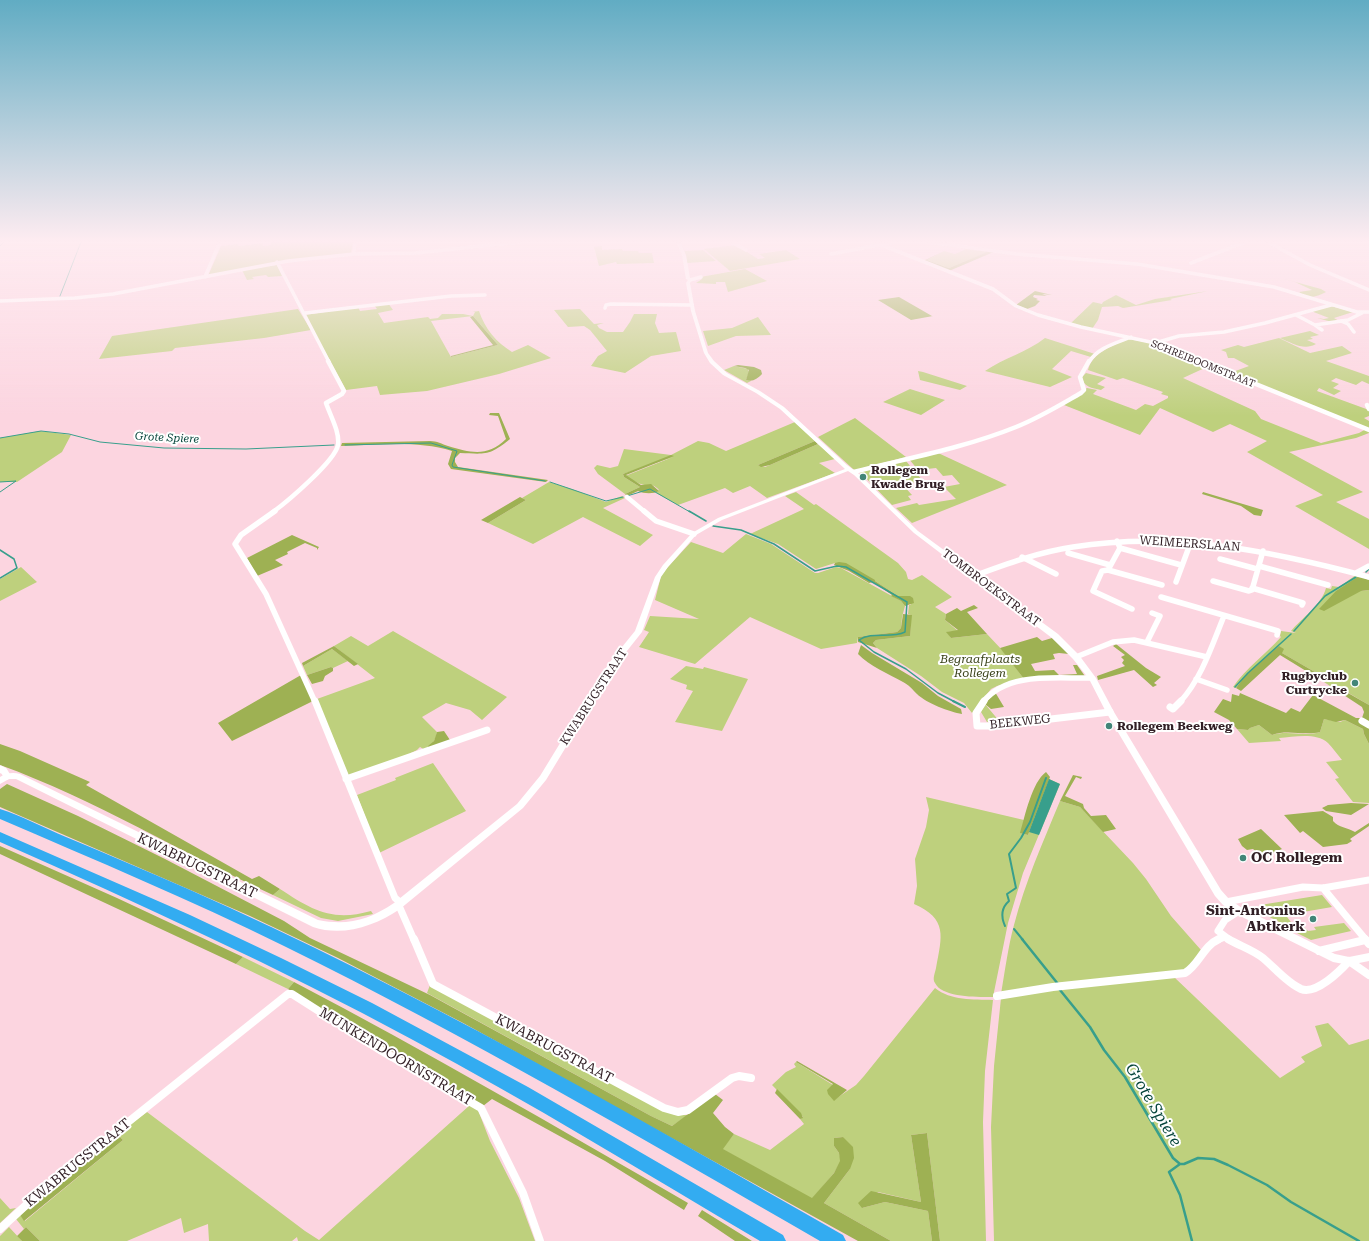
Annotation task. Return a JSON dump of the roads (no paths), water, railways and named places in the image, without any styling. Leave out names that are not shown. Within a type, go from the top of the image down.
[{"type":"highway","points":[[0,814],[219,909],[326,959],[452,1024],[550,1078],[837,1241]]},
{"type":"highway","points":[[0,837],[207,929],[370,1009],[526,1095],[777,1241]]},
{"type":"street","points":[[0,301],[19,300]]},
{"type":"street","points":[[296,300],[344,391],[342,394],[326,403],[338,436],[338,446],[308,482],[259,523],[238,538],[236,544],[266,594],[289,643],[312,694],[346,780],[395,898],[399,904]]},
{"type":"street","points":[[304,313],[418,300]]},
{"type":"street","name":"TOMBROEKSTRAAT","points":[[691,300],[706,353],[714,365],[782,408],[916,532],[1054,636],[1076,657],[1092,678],[1110,712],[1218,893],[1226,902],[1317,951],[1332,958],[1349,962]]},
{"type":"street","name":"SCHREIBOOMSTRAAT","points":[[1008,300],[1012,304],[1046,318],[1071,325],[1155,343],[1369,430]]},
{"type":"street","points":[[1316,300],[1369,316]]},
{"type":"street","points":[[605,308],[606,305],[611,304],[692,304]]},
{"type":"street","points":[[1155,343],[1184,335],[1238,329],[1333,305]]},
{"type":"street","points":[[1315,325],[1341,321],[1369,312]]},
{"type":"street","points":[[1296,315],[1322,330]]},
{"type":"street","points":[[1341,321],[1348,324],[1354,332]]},
{"type":"street","points":[[851,471],[971,442],[999,434],[1031,420],[1081,393],[1084,390],[1080,377],[1085,372],[1091,358],[1131,337]]},
{"type":"street","name":"KWABRUGSTRAAT","points":[[4,779],[17,776],[316,924],[339,927],[361,924],[381,917],[508,817],[520,806],[543,778],[612,665],[638,632],[658,577],[665,566],[694,534],[720,519],[851,471]]},
{"type":"street","points":[[627,497],[638,504],[656,521],[694,534]]},
{"type":"street","name":"WEIMEERSLAAN","points":[[974,576],[1022,557],[1075,545],[1117,541],[1163,540],[1189,541],[1263,551],[1320,563],[1369,577]]},
{"type":"street","points":[[1117,541],[1120,548]]},
{"type":"street","points":[[1176,582],[1189,547]]},
{"type":"street","points":[[1120,548],[1182,565]]},
{"type":"street","points":[[1120,548],[1109,567],[1102,571],[1093,591],[1132,609]]},
{"type":"street","points":[[1213,581],[1249,591],[1252,590],[1263,551]]},
{"type":"street","points":[[1068,553],[1162,585]]},
{"type":"street","points":[[1022,557],[1056,574]]},
{"type":"street","points":[[1220,559],[1328,585]]},
{"type":"street","points":[[1356,574],[1369,566]]},
{"type":"street","points":[[1252,588],[1303,603],[1302,605]]},
{"type":"street","points":[[1161,597],[1278,631],[1277,634]]},
{"type":"street","points":[[1147,642],[1160,616],[1152,613]]},
{"type":"street","points":[[1170,707],[1173,709],[1183,701],[1207,657],[1224,616]]},
{"type":"street","points":[[1076,657],[1120,640],[1147,642],[1207,657]]},
{"type":"street","name":"BEEKWEG","points":[[1092,678],[1026,680],[999,687],[993,691],[976,713],[977,726],[992,726],[1110,712]]},
{"type":"street","points":[[1196,679],[1227,690]]},
{"type":"street","points":[[1362,721],[1369,725]]},
{"type":"street","points":[[346,780],[487,730]]},
{"type":"street","points":[[0,769],[4,771],[4,779]]},
{"type":"street","points":[[1226,902],[1303,887],[1323,888],[1369,880]]},
{"type":"street","points":[[1317,951],[1367,942],[1323,888]]},
{"type":"street","name":"KWABRUGSTRAAT","points":[[399,904],[433,984],[650,1101],[675,1112],[680,1112],[688,1110],[732,1078],[739,1076],[751,1078]]},
{"type":"street","points":[[1239,910],[1224,920],[1218,928],[1218,931],[1225,938],[1259,954],[1298,988],[1309,990],[1329,980],[1349,962],[1369,957]]},
{"type":"street","points":[[997,996],[1053,987],[1163,976],[1185,972],[1194,966],[1204,951],[1213,942],[1225,938]]},
{"type":"street","points":[[1349,962],[1369,975]]},
{"type":"street","name":"KWABRUGSTRAAT","points":[[0,1229],[37,1195],[288,994]]},
{"type":"street","name":"MUNKENDOORNSTRAAT","points":[[288,994],[292,994],[380,1050],[481,1108],[523,1193],[540,1241]]},
{"type":"waterway","name":"Grote Spiere","points":[[0,438],[41,431],[69,434],[100,442],[164,448],[246,449],[334,445]]},
{"type":"waterway","name":"Grote Spiere","points":[[345,445],[431,443],[457,451],[452,465],[453,467],[545,481]]},
{"type":"waterway","points":[[0,482],[16,481],[0,492]]},
{"type":"waterway","name":"Grote Spiere","points":[[550,482],[606,501],[623,497]]},
{"type":"waterway","name":"Grote Spiere","points":[[627,496],[650,489],[690,512]]},
{"type":"waterway","name":"Grote Spiere","points":[[689,511],[706,521]]},
{"type":"waterway","name":"Grote Spiere","points":[[713,526],[741,530],[774,544],[815,571],[837,566],[846,567],[907,602],[905,632],[894,635],[864,637],[859,640],[874,652],[906,669],[938,693],[955,702]]},
{"type":"waterway","points":[[0,550],[14,559],[17,568],[0,578]]},
{"type":"waterway","points":[[1366,572],[1369,569]]},
{"type":"waterway","points":[[1294,631],[1325,596],[1356,577]]},
{"type":"waterway","points":[[1235,687],[1248,673],[1291,634]]},
{"type":"waterway","name":"Grote Spiere","points":[[955,702],[965,707]]},
{"type":"waterway","name":"Grote Spiere","points":[[1005,926],[1002,913],[1004,907],[1009,901],[1007,894],[1016,888],[1009,854],[1021,838],[1030,822],[1046,778]]},
{"type":"waterway","name":"Grote Spiere","points":[[1014,929],[1023,940]]},
{"type":"waterway","name":"Grote Spiere","points":[[1022,939],[1058,984]]},
{"type":"waterway","name":"Grote Spiere","points":[[1060,990],[1090,1027],[1104,1050],[1125,1077],[1173,1158],[1180,1164]]},
{"type":"waterway","name":"Grote Spiere","points":[[1180,1164],[1184,1164],[1198,1158],[1214,1159],[1228,1165],[1267,1185],[1291,1202],[1359,1241]]},
{"type":"waterway","points":[[1180,1164],[1169,1172],[1180,1195],[1192,1241]]},
{"type":"place","name":"Rollegem Kwade Brug","points":[[863,477]]},
{"type":"place","name":"Rugbyclub Curtrycke","points":[[1355,683]]},
{"type":"place","name":"Rollegem Beekweg","points":[[1109,726]]},
{"type":"place","name":"OC Rollegem","points":[[1243,858]]},
{"type":"place","name":"Sint-Antonius Abtkerk","points":[[1313,919]]},
{"type":"park label","name":"Begraafplaats Rollegem","points":[[980,666]]}]
